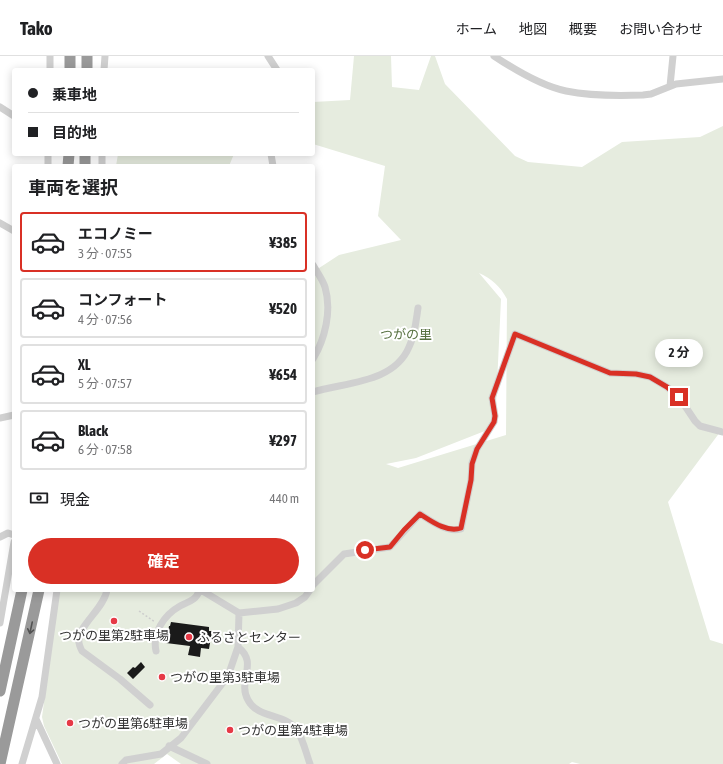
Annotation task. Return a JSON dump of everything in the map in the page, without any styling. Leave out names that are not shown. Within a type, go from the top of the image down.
[{"type":"highway","points":[[70,56],[70,68]]},
{"type":"highway","points":[[87,56],[87,68]]},
{"type":"highway","points":[[0,691],[22,592]]},
{"type":"highway","points":[[0,764],[39,592]]},
{"type":"street","points":[[50,56],[50,68]]},
{"type":"street","points":[[104,68],[105,56]]},
{"type":"street","points":[[268,56],[276,68]]},
{"type":"street","points":[[494,56],[536,80],[565,91],[610,95],[643,95],[651,94],[676,84],[723,79]]},
{"type":"street","points":[[670,86],[673,56]]},
{"type":"street","points":[[0,107],[12,115]]},
{"type":"street","points":[[0,223],[12,230]]},
{"type":"street","points":[[315,269],[325,287],[328,313],[321,344],[315,355]]},
{"type":"street","points":[[315,392],[366,380],[393,368],[402,359],[409,347],[414,333],[418,308]]},
{"type":"street","points":[[315,584],[344,554],[390,547],[420,514],[449,529],[456,530],[461,528],[471,480],[472,464],[477,449],[494,422],[495,416],[492,398],[515,334],[610,373],[636,374],[650,377],[667,387],[679,397],[700,426],[723,432]]},
{"type":"street","points":[[0,418],[12,415]]},
{"type":"street","points":[[0,537],[8,533],[12,534]]},
{"type":"street","points":[[0,623],[12,554]]},
{"type":"street","points":[[22,764],[36,720],[43,689],[57,592]]},
{"type":"street","points":[[106,592],[104,600],[81,632],[78,638],[79,645],[82,651],[120,679],[150,705]]},
{"type":"street","points":[[156,651],[155,644],[163,620],[177,607],[196,597],[198,592]]},
{"type":"street","points":[[202,592],[213,596],[240,613],[271,610],[296,604],[309,592]]},
{"type":"street","points":[[122,764],[126,760],[161,754],[169,746],[181,738],[228,676],[238,647],[240,613]]},
{"type":"street","points":[[238,647],[247,656],[248,665],[245,693],[248,701],[253,708],[287,721],[296,730],[310,764]]},
{"type":"street","points":[[36,720],[57,764]]},
{"type":"street","points":[[169,746],[208,764]]},
{"type":"path","points":[[139,611],[160,626]]},
{"type":"green space","name":"つがの里","points":[[354,56],[391,56],[392,87],[419,90],[431,56],[435,56],[445,84],[515,156],[528,162],[582,167],[622,142],[700,137],[723,126],[723,428],[668,502],[710,640],[723,644],[723,764],[580,764],[572,762],[569,764],[181,764],[167,754],[154,764],[62,764],[44,726],[42,717],[59,592],[315,592],[315,271],[339,255],[401,240],[378,216],[385,166],[315,145],[315,102],[350,100]],"holes":[[[479,273],[492,280],[502,290],[507,299],[506,435],[398,468],[386,464],[416,458],[495,427],[501,299]]]},
{"type":"green space","points":[[118,156],[233,156],[230,164],[116,164]]},
{"type":"building","name":"ふるさとセンター","points":[[171,622],[209,627],[209,631],[212,631],[209,649],[201,648],[200,657],[188,655],[190,646],[166,643]]},
{"type":"building","points":[[141,662],[145,667],[133,679],[127,673]]},
{"type":"place","name":"つがの里第2駐車場","points":[[114,621]]},
{"type":"place","name":"ふるさとセンター","points":[[189,637]]},
{"type":"place","name":"つがの里第3駐車場","points":[[162,677]]},
{"type":"place","name":"つがの里第6駐車場","points":[[70,723]]},
{"type":"place","name":"つがの里第4駐車場","points":[[230,730]]},
{"type":"route","points":[[365,550],[390,547],[420,514],[449,529],[456,530],[463,526],[471,480],[472,464],[477,449],[494,422],[495,416],[492,398],[515,334],[610,373],[636,374],[650,377],[667,387],[679,397]]}]
